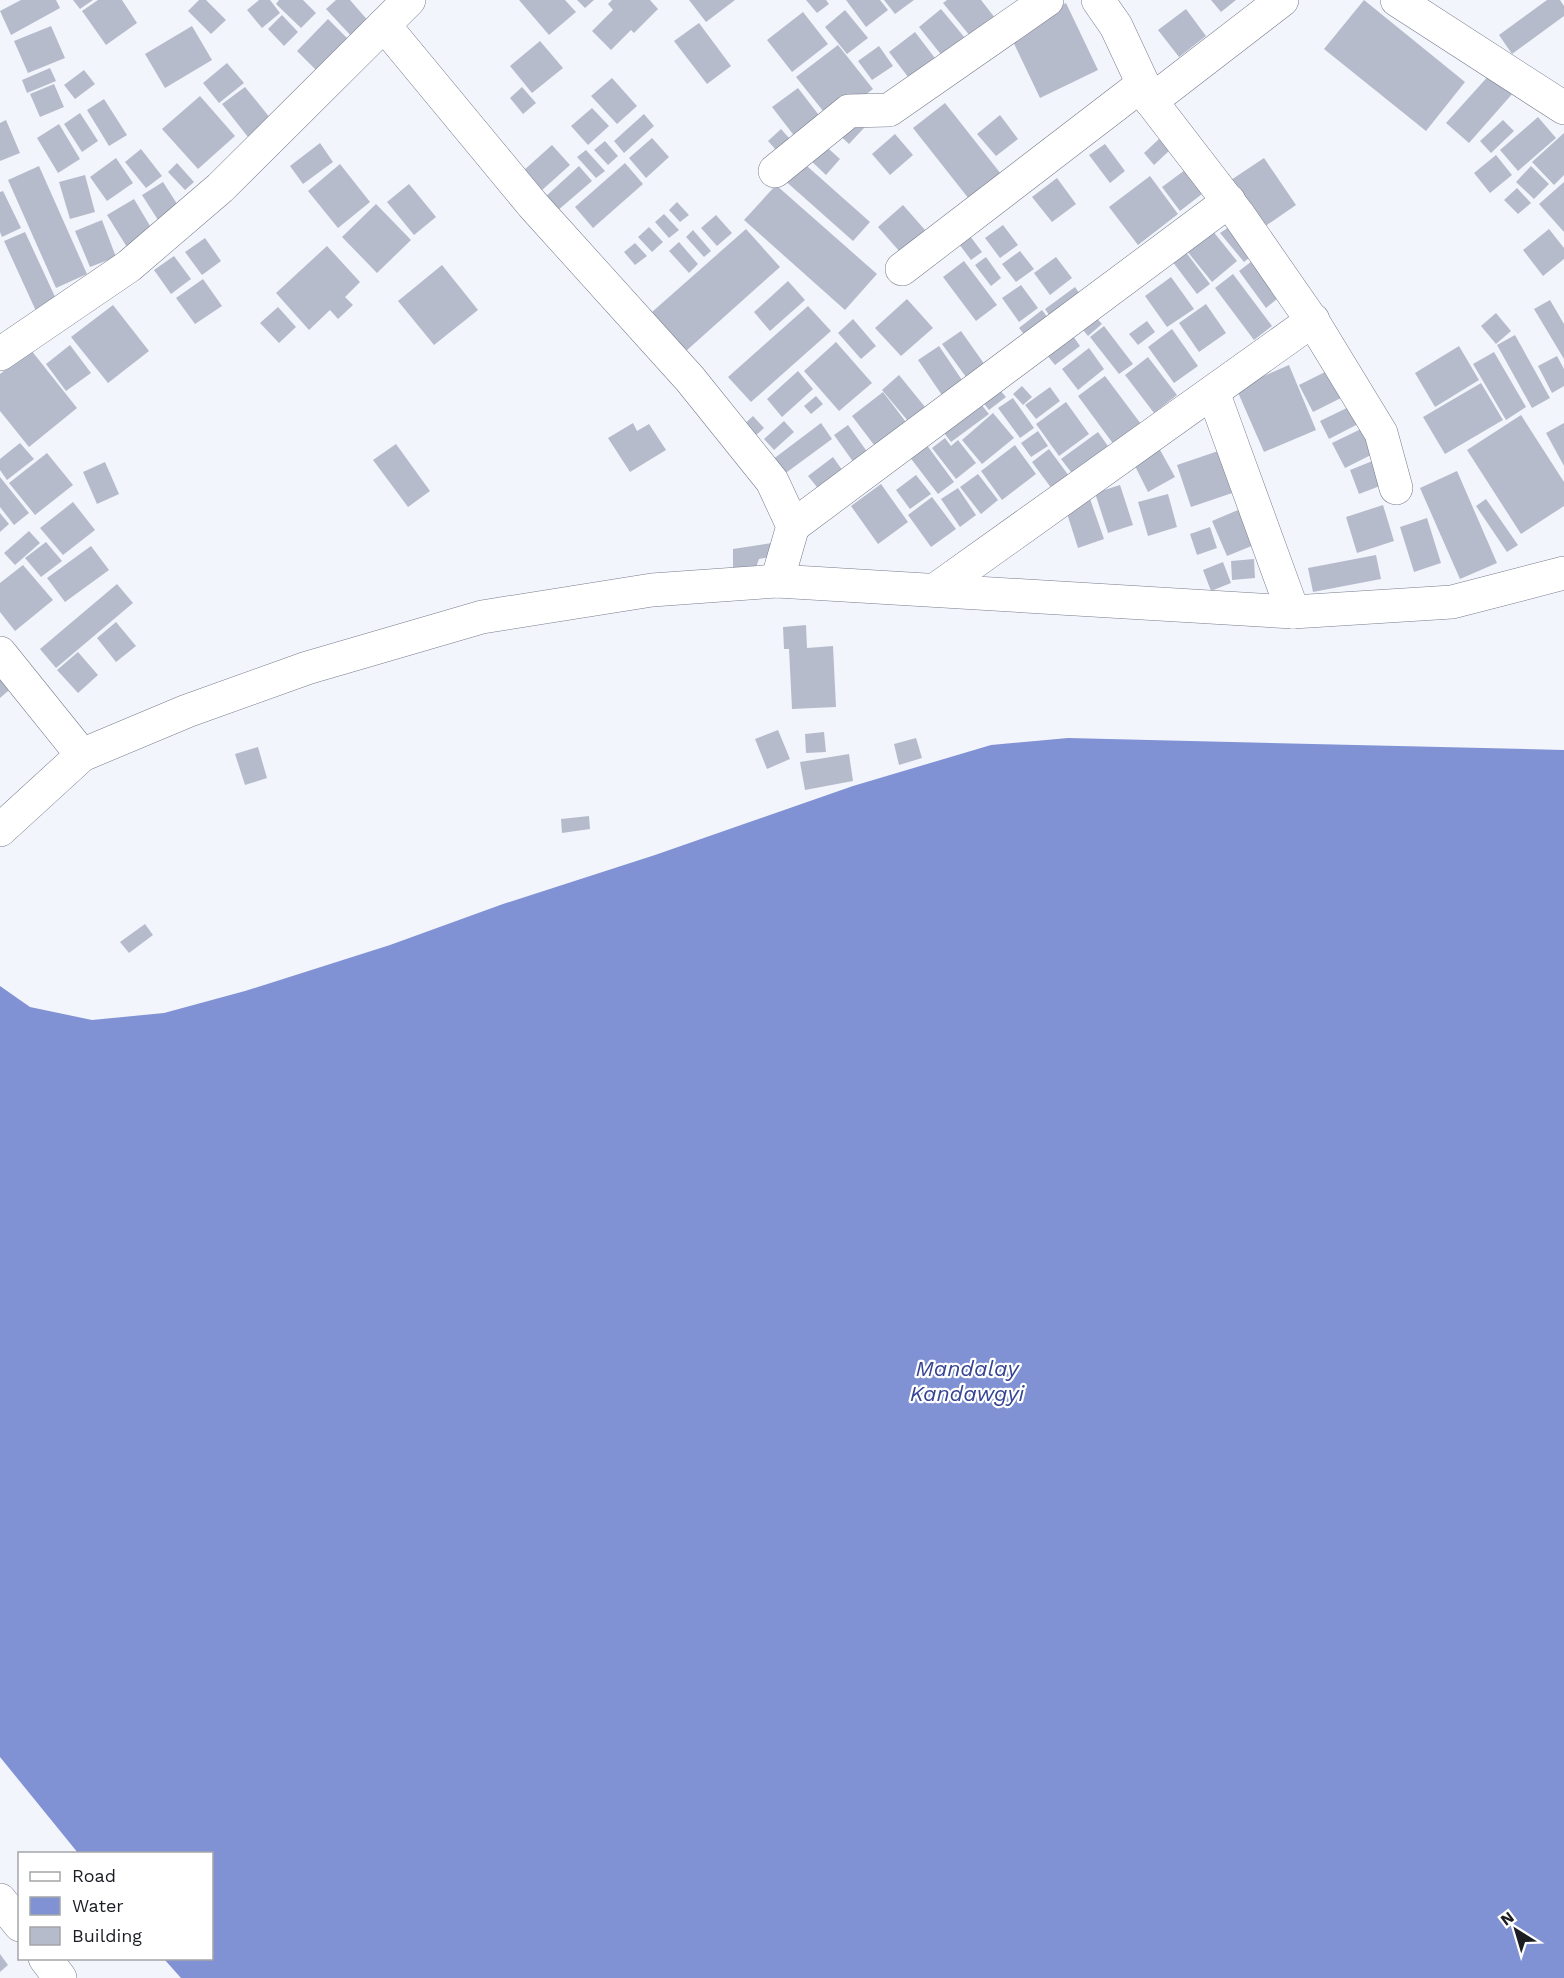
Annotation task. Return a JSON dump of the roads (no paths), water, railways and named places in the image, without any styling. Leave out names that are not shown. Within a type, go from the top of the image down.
[{"type":"street","points":[[0,354],[129,266],[220,188],[409,0]]},
{"type":"street","points":[[775,171],[849,111],[889,110],[1047,0]]},
{"type":"street","points":[[1098,0],[1116,26],[1147,92],[1229,201],[1313,320],[1381,433],[1396,488]]},
{"type":"street","points":[[902,269],[1147,92],[1282,0]]},
{"type":"street","points":[[1397,0],[1564,108]]},
{"type":"street","points":[[384,25],[532,204],[690,379],[772,481],[793,526]]},
{"type":"street","points":[[777,581],[793,526],[1229,201]]},
{"type":"street","points":[[935,590],[1313,320]]},
{"type":"street","points":[[1213,392],[1293,612]]},
{"type":"street","points":[[0,830],[82,755],[187,711],[307,668],[482,617],[652,590],[777,581],[1293,612],[1452,602],[1564,573]]},
{"type":"street","points":[[0,653],[82,755]]},
{"type":"street","points":[[0,1900],[18,1922]]},
{"type":"street","points":[[46,1960],[60,1978]]},
{"type":"water","name":"Mandalay Kandawgyi","points":[[1068,738],[1564,750],[1564,1978],[181,1978],[165,1960],[213,1960],[213,1852],[77,1852],[0,1757],[0,986],[30,1007],[92,1020],[164,1013],[245,991],[390,945],[503,904],[655,855],[853,786],[991,745]]}]
